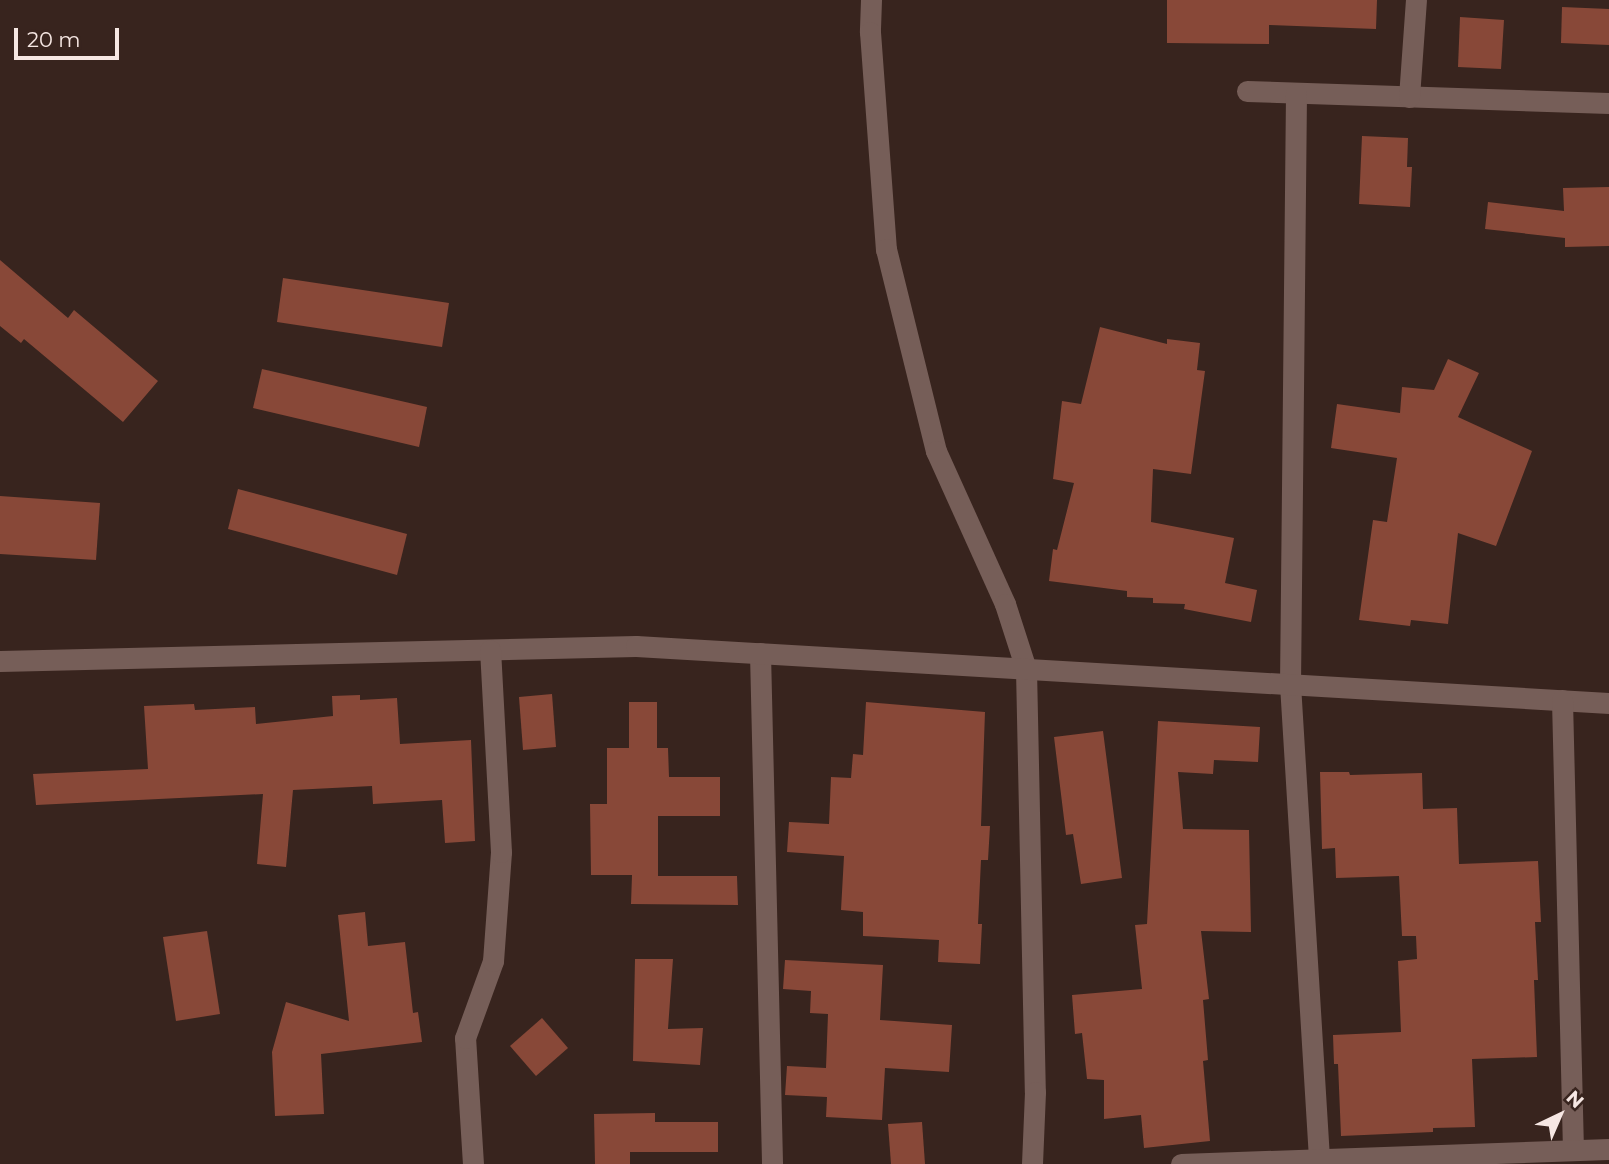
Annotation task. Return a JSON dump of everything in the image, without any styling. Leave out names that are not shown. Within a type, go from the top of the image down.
[{"type":"street","points":[[871,0],[870,32],[886,249],[936,452],[1005,604],[1026,669],[1034,1092],[1032,1164]]},
{"type":"street","points":[[1409,96],[1416,0]]},
{"type":"street","points":[[1247,91],[1609,103]]},
{"type":"street","points":[[1296,93],[1290,684],[1319,1162]]},
{"type":"street","points":[[0,661],[636,646],[1609,703]]},
{"type":"street","points":[[473,1164],[465,1038],[493,961],[501,852],[490,650]]},
{"type":"street","points":[[760,653],[772,1164]]},
{"type":"street","points":[[1562,700],[1573,1150]]},
{"type":"street","points":[[1181,1164],[1319,1162],[1609,1149]]},
{"type":"building","points":[[1167,0],[1377,0],[1376,29],[1269,25],[1269,44],[1167,43]]},
{"type":"building","points":[[1562,7],[1609,9],[1609,45],[1561,43]]},
{"type":"building","points":[[1460,17],[1504,20],[1501,69],[1458,67]]},
{"type":"building","points":[[1362,136],[1408,138],[1407,167],[1412,167],[1410,207],[1359,204]]},
{"type":"building","points":[[1609,187],[1609,246],[1565,247],[1565,238],[1485,229],[1488,202],[1564,211],[1563,188]]},
{"type":"building","points":[[0,260],[68,318],[74,310],[158,381],[123,422],[24,339],[21,343],[0,326]]},
{"type":"building","points":[[283,278],[449,303],[442,347],[277,322]]},
{"type":"building","points":[[1100,327],[1167,344],[1167,339],[1200,343],[1197,370],[1205,371],[1191,474],[1153,469],[1151,522],[1234,538],[1225,583],[1257,590],[1251,622],[1184,609],[1185,604],[1153,603],[1153,598],[1127,597],[1127,591],[1049,581],[1053,549],[1057,550],[1074,483],[1053,479],[1062,401],[1081,404]]},
{"type":"building","points":[[1448,359],[1479,373],[1458,417],[1532,451],[1496,546],[1458,533],[1448,624],[1411,620],[1410,626],[1359,620],[1373,520],[1387,522],[1397,458],[1331,448],[1337,404],[1400,413],[1402,387],[1434,390]]},
{"type":"building","points":[[262,369],[427,407],[419,447],[253,408]]},
{"type":"building","points":[[238,489],[407,534],[397,575],[228,529]]},
{"type":"building","points":[[0,496],[100,503],[96,560],[0,554]]},
{"type":"building","points":[[552,694],[556,747],[523,750],[519,697]]},
{"type":"building","points":[[360,695],[360,700],[397,698],[400,744],[471,740],[475,841],[445,843],[442,800],[373,804],[372,786],[293,790],[286,867],[257,864],[263,794],[36,805],[33,774],[148,769],[144,706],[194,704],[195,710],[255,707],[256,724],[333,716],[332,696]]},
{"type":"building","points":[[629,702],[657,702],[657,748],[668,748],[669,777],[720,777],[720,816],[658,816],[658,876],[737,876],[738,905],[631,904],[632,875],[591,875],[590,804],[607,804],[607,748],[629,748]]},
{"type":"building","points":[[866,702],[985,712],[981,826],[990,826],[988,860],[981,860],[978,924],[982,924],[980,964],[938,962],[939,940],[863,936],[863,912],[841,910],[844,856],[787,852],[789,822],[829,824],[831,777],[851,778],[853,754],[863,755]]},
{"type":"building","points":[[1158,721],[1260,727],[1258,762],[1214,760],[1213,774],[1178,772],[1183,829],[1249,830],[1251,932],[1201,931],[1209,999],[1203,1000],[1208,1060],[1203,1061],[1210,1141],[1144,1148],[1141,1115],[1104,1119],[1104,1080],[1087,1079],[1082,1033],[1075,1034],[1072,995],[1142,989],[1135,925],[1147,924]]},
{"type":"building","points":[[1103,731],[1122,878],[1081,884],[1073,834],[1066,835],[1054,737]]},
{"type":"building","points":[[1320,772],[1349,772],[1350,775],[1422,773],[1423,809],[1457,808],[1459,864],[1538,861],[1541,922],[1535,922],[1538,980],[1534,980],[1537,1057],[1472,1059],[1475,1127],[1433,1128],[1433,1132],[1341,1136],[1338,1064],[1334,1064],[1333,1035],[1401,1032],[1398,961],[1417,959],[1416,936],[1402,936],[1399,876],[1336,878],[1335,848],[1322,849]]},
{"type":"building","points":[[365,912],[368,946],[405,942],[413,1013],[418,1012],[422,1042],[321,1054],[324,1114],[275,1116],[272,1052],[286,1002],[349,1021],[338,915]]},
{"type":"building","points":[[207,931],[220,1014],[176,1021],[163,937]]},
{"type":"building","points":[[635,959],[673,959],[668,1029],[703,1028],[700,1065],[633,1061]]},
{"type":"building","points":[[785,960],[883,965],[880,1020],[952,1025],[949,1072],[885,1068],[882,1120],[826,1117],[827,1097],[785,1095],[787,1066],[826,1068],[828,1014],[810,1013],[811,991],[783,989]]},
{"type":"building","points":[[542,1018],[568,1048],[536,1076],[510,1046]]},
{"type":"building","points":[[655,1113],[655,1122],[718,1122],[718,1152],[630,1152],[630,1164],[595,1164],[594,1114]]},
{"type":"building","points":[[922,1122],[925,1164],[891,1164],[888,1124]]}]
